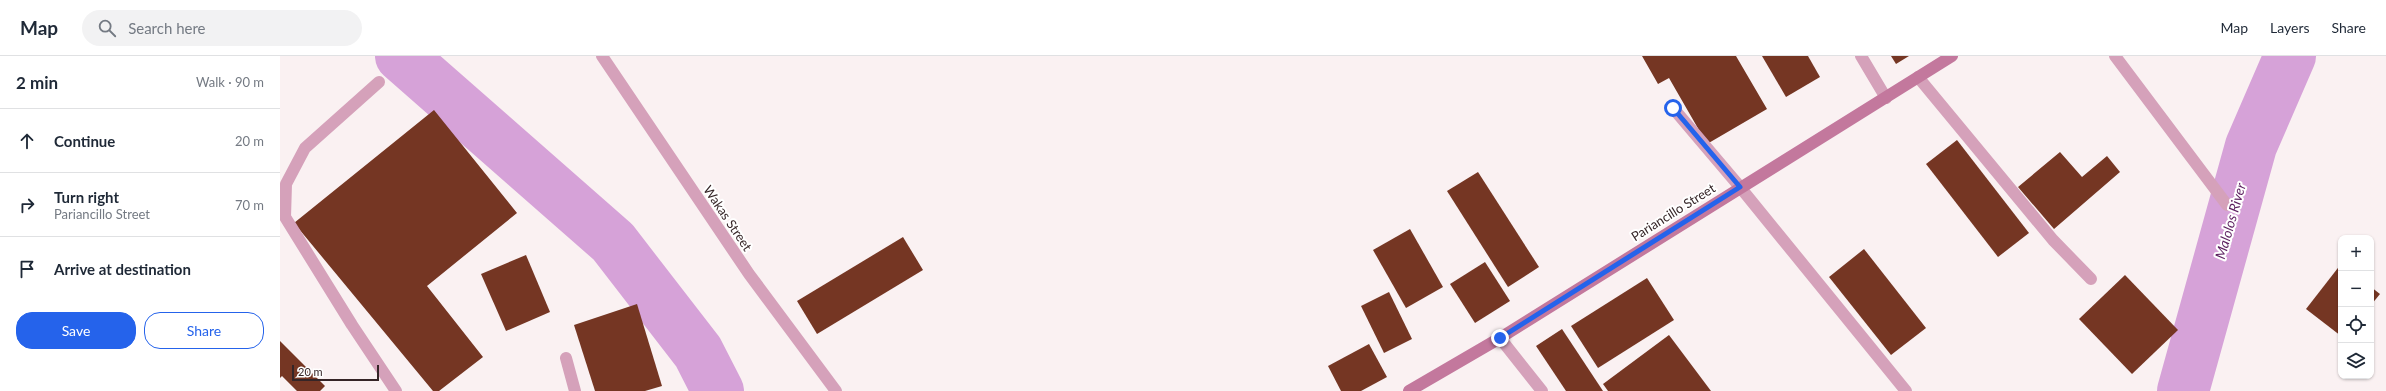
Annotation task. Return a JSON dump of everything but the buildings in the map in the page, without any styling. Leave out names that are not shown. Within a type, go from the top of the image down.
[{"type":"main road","name":"Pariancillo Street","points":[[1409,391],[1500,338],[1952,56]]},
{"type":"street","name":"Wakas Street","points":[[602,56],[749,274],[836,391]]},
{"type":"street","points":[[1861,56],[1886,98]]},
{"type":"street","points":[[2115,56],[2227,205]]},
{"type":"street","points":[[1918,77],[2052,240],[2092,279]]},
{"type":"street","points":[[379,82],[305,148],[286,184],[286,217],[352,325],[396,391]]},
{"type":"street","points":[[1673,108],[1740,187],[1906,391]]},
{"type":"street","points":[[1500,338],[1542,391]]},
{"type":"street","points":[[566,358],[576,391]]},
{"type":"waterway","points":[[401,56],[613,242],[698,352],[718,391]]},
{"type":"waterway","name":"Malolos River","points":[[2183,391],[2251,146],[2290,56]]},
{"type":"route","points":[[1500,338],[1740,187],[1673,108]]}]
